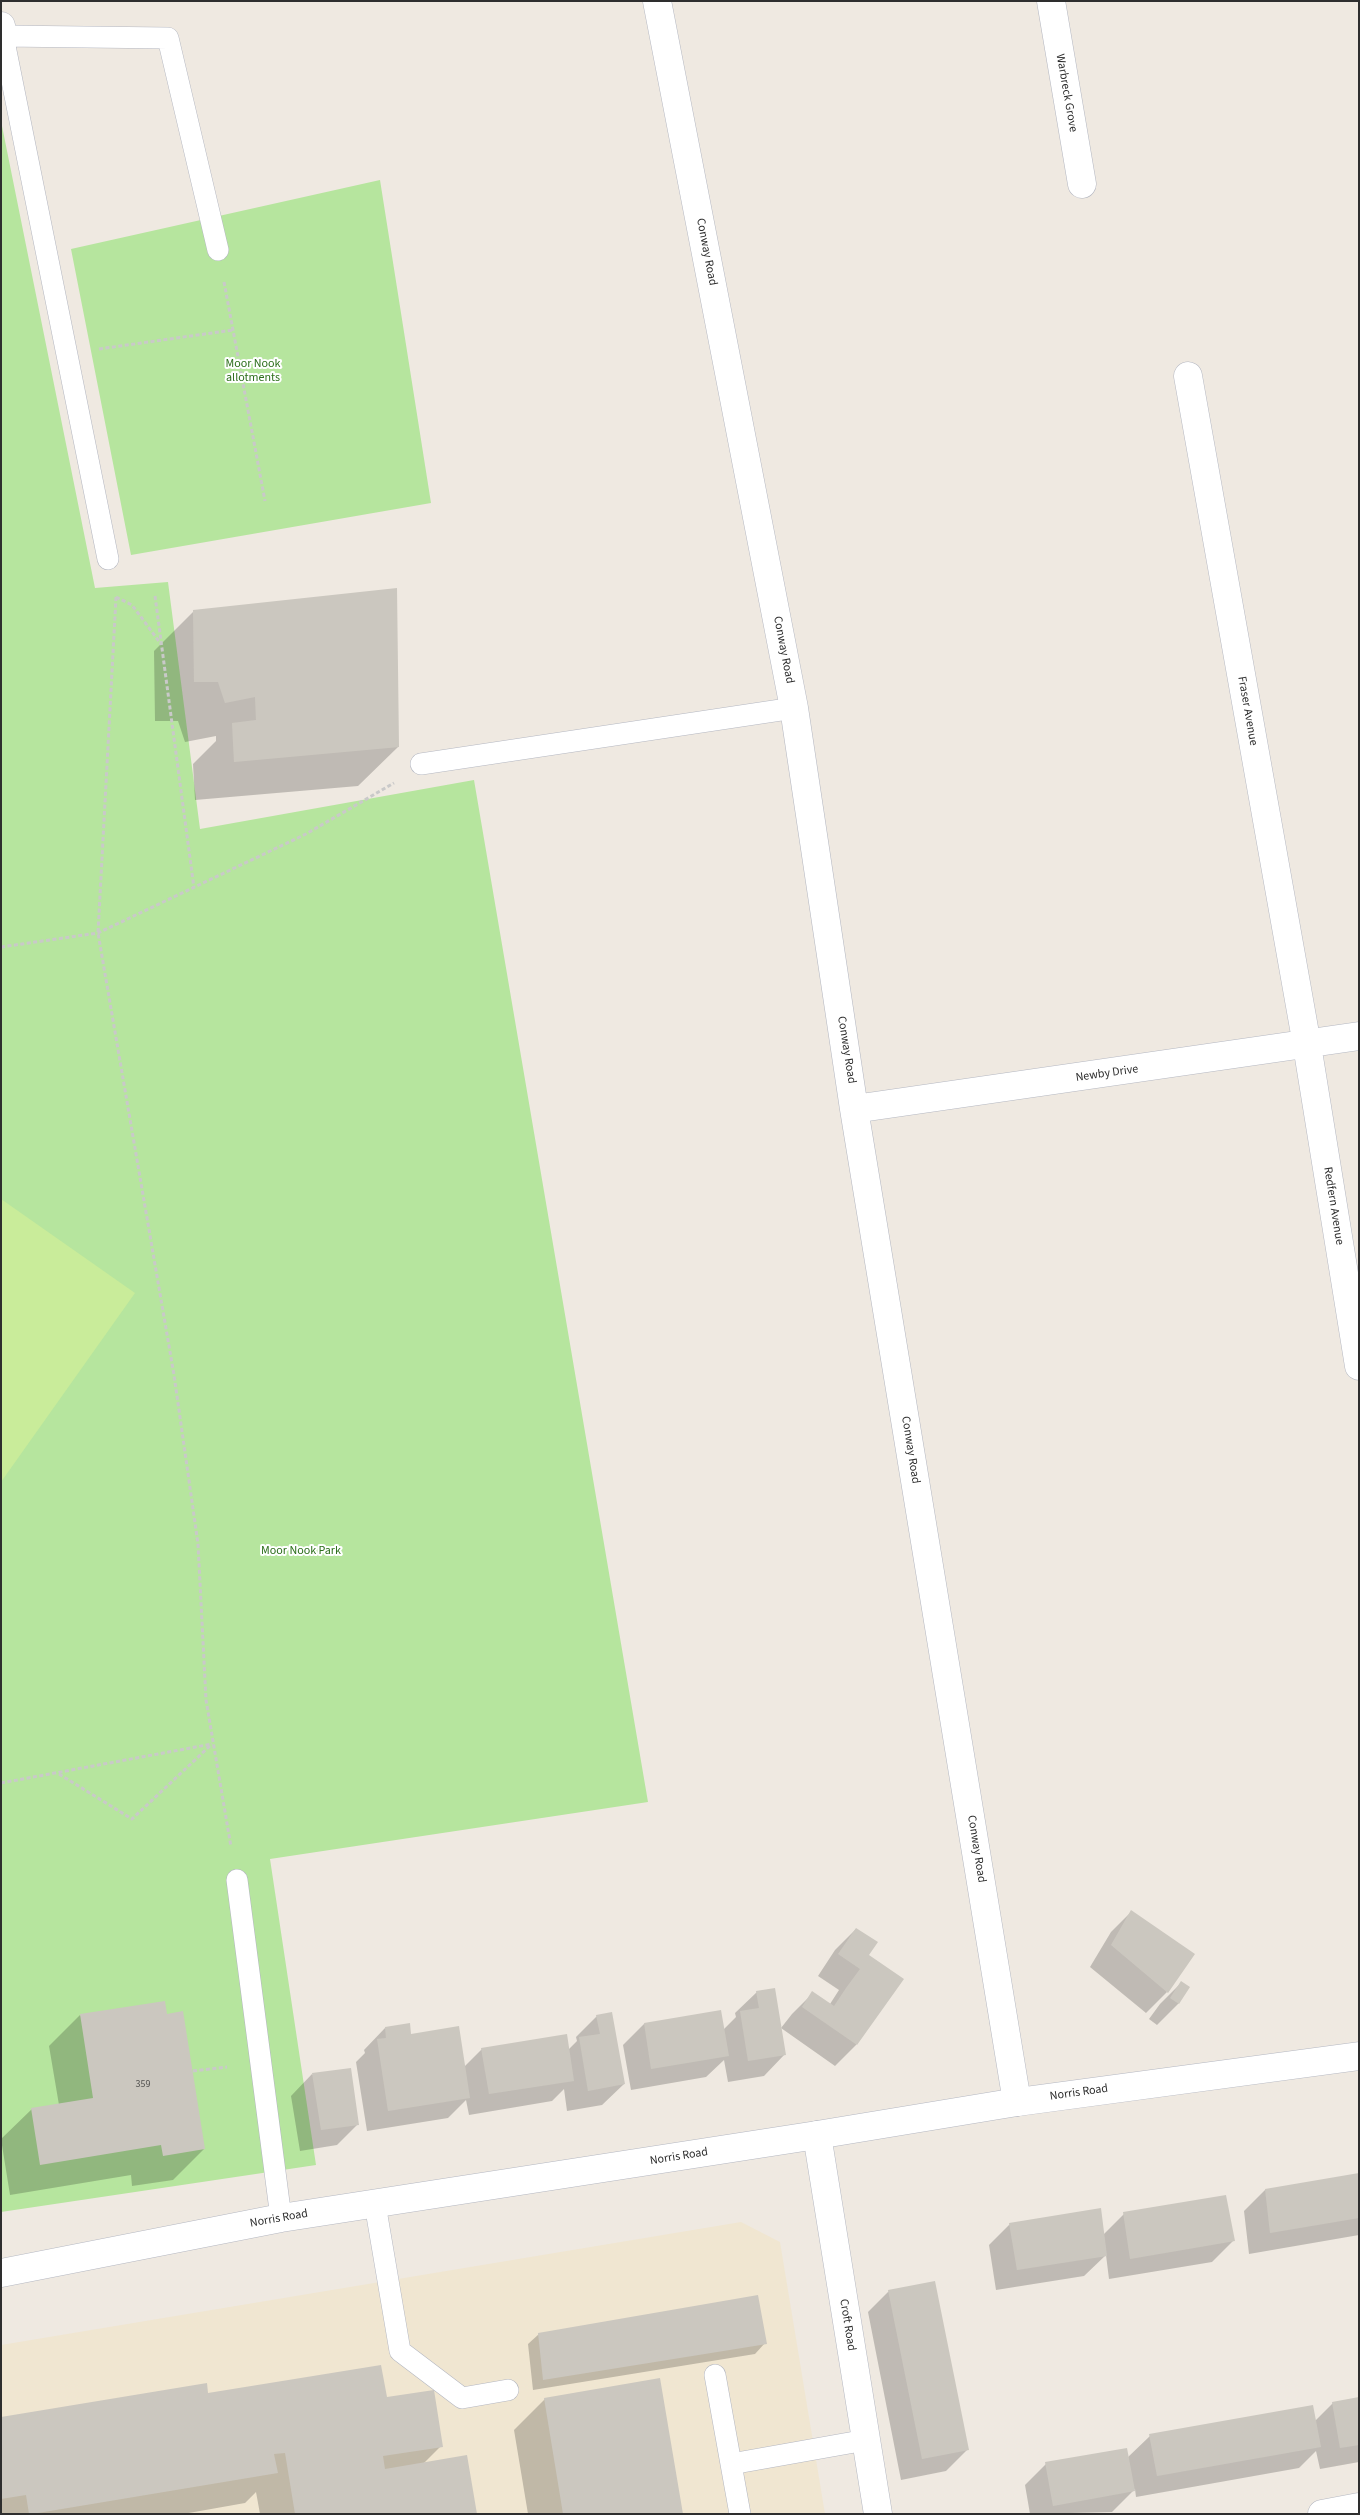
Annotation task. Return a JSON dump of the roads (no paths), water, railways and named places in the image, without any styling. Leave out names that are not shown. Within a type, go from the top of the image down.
[{"type":"street","name":"Conway Road","points":[[657,1],[794,708],[854,1110],[1017,2102]]},
{"type":"street","name":"Warbreck Grove","points":[[1051,1],[1082,184]]},
{"type":"street","name":"Fraser Avenue","points":[[1188,376],[1307,1045]]},
{"type":"street","name":"Newby Drive","points":[[854,1110],[1359,1036]]},
{"type":"street","name":"Redfern Avenue","points":[[1307,1045],[1359,1366]]},
{"type":"street","name":"Norris Road","points":[[1,2272],[281,2218],[816,2136],[1017,2102],[1359,2056]]},
{"type":"street","name":"Croft Road","points":[[816,2136],[878,2514]]},
{"type":"street","points":[[1322,2514],[1359,2508]]},
{"type":"lane","points":[[108,559],[2,31],[168,38],[218,250]]},
{"type":"lane","points":[[421,764],[794,708]]},
{"type":"lane","points":[[237,1880],[281,2218]]},
{"type":"lane","points":[[375,2204],[400,2351],[462,2398],[508,2390]]},
{"type":"lane","points":[[715,2375],[740,2514]]},
{"type":"lane","points":[[731,2464],[866,2440]]},
{"type":"park label","name":"Moor Nook allotments","points":[[253,371]]},
{"type":"park label","name":"Moor Nook Park","points":[[301,1551]]}]
